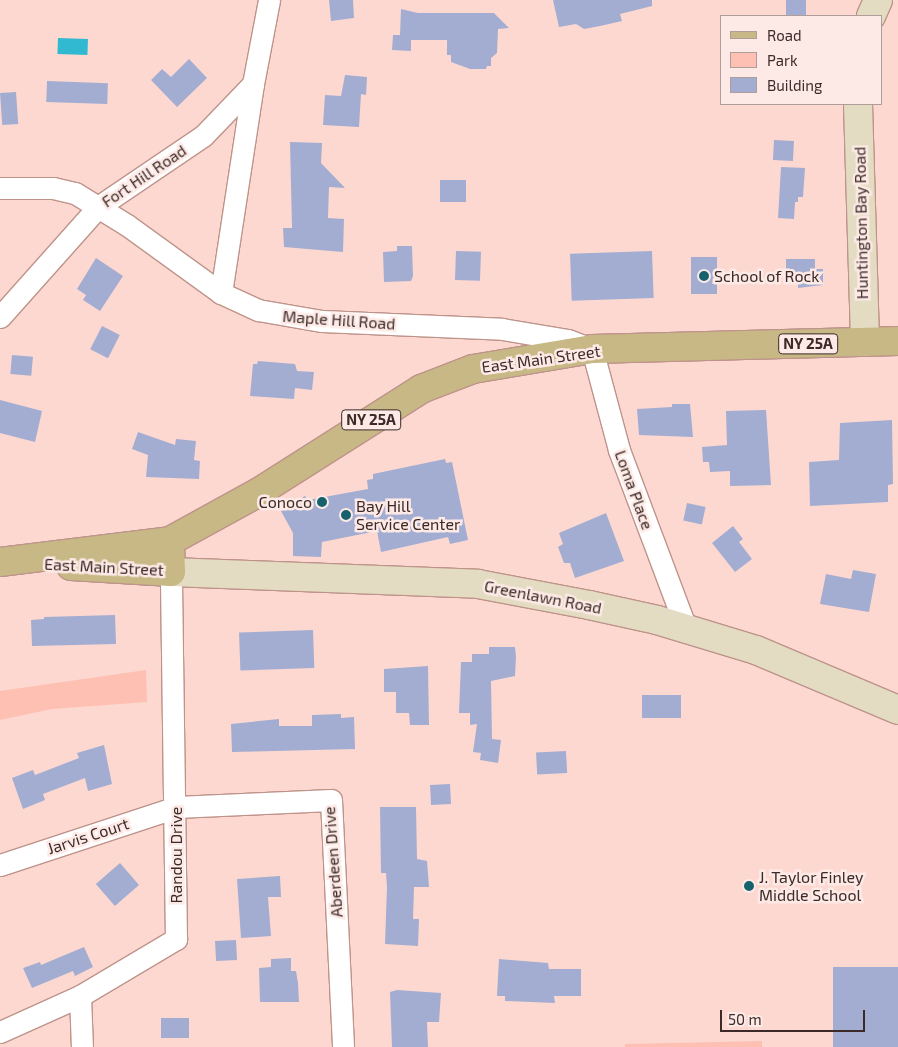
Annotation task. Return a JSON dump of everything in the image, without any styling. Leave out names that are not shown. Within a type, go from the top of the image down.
[{"type":"main road","points":[[871,15],[878,0]]},
{"type":"main road","name":"Huntington Bay Road","points":[[858,105],[864,342]]},
{"type":"main road","name":"East Main Street","points":[[4,562],[170,541],[259,492],[421,389],[474,369],[592,349],[898,342]]},
{"type":"main road","name":"East Main Street","points":[[4,562],[170,572],[170,541]]},
{"type":"main road","name":"Greenlawn Road","points":[[170,572],[478,584],[686,628],[756,650],[898,710]]},
{"type":"street","points":[[221,293],[253,84],[269,0]]},
{"type":"street","name":"Fort Hill Road","points":[[0,317],[98,207],[203,136],[253,84]]},
{"type":"street","name":"Maple Hill Road","points":[[0,188],[53,188],[75,194],[98,207],[221,293],[258,310],[291,318],[502,329],[568,340],[592,349]]},
{"type":"street","name":"Loma Place","points":[[592,349],[619,450],[686,628]]},
{"type":"street","name":"Randou Drive","points":[[0,1032],[80,996],[176,939],[176,806],[170,572]]},
{"type":"street","name":"Aberdeen Drive","points":[[176,806],[331,800],[343,1047]]},
{"type":"street","name":"Jarvis Court","points":[[0,865],[176,806]]},
{"type":"street","points":[[80,996],[82,1047]]},
{"type":"green space","points":[[146,670],[147,702],[52,709],[0,720],[0,691]]},
{"type":"green space","points":[[762,1041],[762,1047],[625,1047],[625,1044]]},
{"type":"water","points":[[58,38],[88,39],[87,55],[57,54]]},
{"type":"building","points":[[329,0],[353,0],[354,18],[331,21]]},
{"type":"building","points":[[553,0],[652,0],[652,6],[620,14],[622,21],[584,29],[576,24],[559,27]]},
{"type":"building","points":[[786,0],[806,0],[806,15],[786,15]]},
{"type":"building","points":[[401,9],[418,13],[494,13],[509,28],[498,29],[497,53],[491,58],[491,66],[487,66],[486,69],[470,69],[451,62],[451,55],[447,55],[447,40],[411,40],[411,51],[392,50],[393,35],[400,35]]},
{"type":"building","points":[[189,59],[207,78],[177,107],[151,80],[162,69],[171,77]]},
{"type":"building","points":[[345,75],[367,77],[366,95],[361,94],[359,127],[323,125],[325,95],[341,96]]},
{"type":"building","points":[[47,81],[108,83],[107,104],[46,102]]},
{"type":"building","points":[[16,92],[18,124],[2,125],[0,93]]},
{"type":"building","points":[[774,140],[794,141],[793,161],[773,160]]},
{"type":"building","points":[[290,142],[322,143],[321,163],[345,188],[329,187],[328,218],[344,219],[343,252],[284,247],[283,228],[292,228]]},
{"type":"building","points":[[781,167],[805,168],[803,197],[798,197],[798,202],[795,202],[794,219],[778,218]]},
{"type":"building","points":[[440,180],[466,180],[466,202],[440,202]]},
{"type":"building","points":[[397,246],[412,246],[413,276],[411,281],[384,282],[383,252],[397,251]]},
{"type":"building","points":[[456,251],[481,252],[480,281],[455,280]]},
{"type":"building","points":[[652,251],[654,298],[572,301],[570,254]]},
{"type":"building","name":"School of Rock","points":[[691,257],[717,257],[717,294],[691,294]]},
{"type":"building","points":[[96,258],[123,276],[100,311],[83,300],[86,295],[77,289]]},
{"type":"building","points":[[786,259],[815,259],[815,269],[823,269],[823,285],[798,288],[798,284],[786,284]]},
{"type":"building","points":[[102,326],[120,335],[108,358],[90,349]]},
{"type":"building","points":[[12,355],[33,357],[31,376],[10,374]]},
{"type":"building","points":[[258,361],[295,364],[297,371],[314,372],[312,390],[295,388],[294,399],[250,396],[253,364],[257,364]]},
{"type":"building","points":[[0,400],[42,411],[35,442],[0,433]]},
{"type":"building","points":[[672,404],[690,404],[693,437],[639,435],[637,409],[672,407]]},
{"type":"building","points":[[766,410],[771,485],[730,486],[730,471],[710,472],[709,462],[703,462],[702,447],[727,445],[726,411]]},
{"type":"building","points":[[892,420],[893,484],[888,485],[888,502],[810,506],[809,462],[839,460],[840,423]]},
{"type":"building","points":[[138,432],[175,445],[176,439],[196,441],[194,460],[200,461],[199,479],[146,477],[148,455],[132,449]]},
{"type":"building","points":[[445,459],[446,463],[452,462],[468,540],[450,544],[448,537],[381,552],[377,531],[322,542],[321,557],[293,556],[293,533],[281,511],[305,496],[308,500],[368,489],[367,480],[373,479],[373,474]]},
{"type":"building","points":[[687,503],[706,507],[702,525],[683,521]]},
{"type":"building","points":[[606,513],[624,561],[575,578],[570,563],[564,563],[558,547],[563,544],[559,533]]},
{"type":"building","points":[[733,526],[743,539],[739,542],[752,559],[735,572],[712,543]]},
{"type":"building","points":[[853,570],[876,574],[869,612],[820,604],[826,574],[851,579]]},
{"type":"building","points":[[115,615],[116,644],[32,646],[31,620],[44,619],[44,617]]},
{"type":"building","points":[[313,630],[314,668],[240,671],[239,633]]},
{"type":"building","points":[[489,647],[515,647],[516,657],[515,676],[491,681],[492,739],[501,740],[498,763],[480,760],[481,753],[473,752],[477,724],[470,725],[470,713],[459,713],[461,662],[472,662],[472,654],[489,654]]},
{"type":"building","points":[[428,666],[429,725],[410,725],[409,713],[396,713],[396,692],[384,692],[384,669]]},
{"type":"building","points":[[642,695],[681,695],[681,718],[642,718]]},
{"type":"building","points":[[341,714],[341,718],[354,717],[355,749],[232,752],[231,724],[279,719],[279,726],[312,726],[312,715]]},
{"type":"building","points":[[104,745],[112,784],[88,791],[85,778],[43,794],[45,800],[23,809],[12,778],[33,770],[35,775],[79,758],[77,753]]},
{"type":"building","points":[[566,751],[567,773],[537,775],[536,753]]},
{"type":"building","points":[[450,784],[451,804],[431,805],[430,785]]},
{"type":"building","points":[[380,807],[416,807],[417,859],[427,861],[429,887],[414,887],[413,919],[419,919],[418,946],[385,944],[387,887],[386,873],[381,873]]},
{"type":"building","points":[[120,863],[139,885],[115,906],[96,884]]},
{"type":"building","points":[[280,876],[281,897],[268,897],[271,936],[241,938],[237,879]]},
{"type":"building","points":[[236,940],[237,960],[216,961],[215,941]]},
{"type":"building","points":[[84,947],[93,967],[75,976],[73,971],[32,988],[23,968],[40,962],[41,965]]},
{"type":"building","points":[[291,958],[291,971],[296,971],[299,1002],[260,1002],[259,968],[271,967],[271,959]]},
{"type":"building","points":[[499,959],[548,963],[549,969],[581,969],[581,996],[554,996],[555,1003],[505,1001],[505,996],[497,996]]},
{"type":"building","points":[[833,967],[898,967],[898,1047],[833,1047]]},
{"type":"building","points":[[397,990],[441,993],[439,1022],[427,1022],[428,1047],[392,1047],[390,992]]},
{"type":"building","points":[[161,1018],[189,1018],[189,1038],[161,1038]]},
{"type":"place","name":"School of Rock","points":[[704,276]]},
{"type":"place","name":"Conoco","points":[[322,502]]},
{"type":"place","name":"Bay Hill Service Center","points":[[346,515]]},
{"type":"place","name":"J. Taylor Finley Middle School","points":[[749,886]]}]
